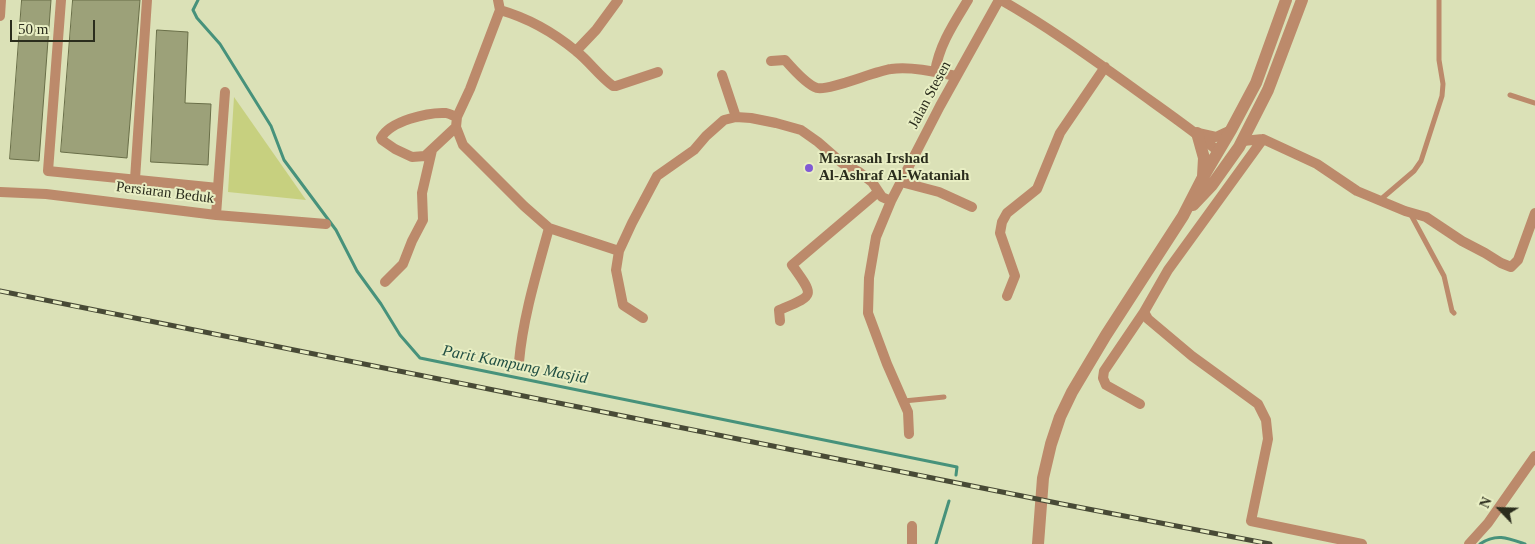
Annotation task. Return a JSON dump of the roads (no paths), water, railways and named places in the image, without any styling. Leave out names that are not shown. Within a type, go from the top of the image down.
[{"type":"street","points":[[0,16],[1,0]]},
{"type":"street","points":[[61,0],[48,171],[218,188]]},
{"type":"street","points":[[135,179],[147,0]]},
{"type":"street","points":[[576,51],[596,30],[618,0]]},
{"type":"street","points":[[935,72],[937,60],[945,39],[968,0]]},
{"type":"street","points":[[1000,0],[1022,12],[1104,68],[1196,133],[1218,151]]},
{"type":"street","name":"Jalan Stesen","points":[[909,434],[908,412],[868,313],[869,278],[876,237],[891,201],[956,76],[1000,0]]},
{"type":"street","points":[[1038,544],[1043,478],[1060,417],[1072,392],[1106,335],[1183,216],[1231,130],[1256,83],[1286,0]]},
{"type":"street","points":[[1183,216],[1212,186],[1241,144],[1268,90],[1302,0]]},
{"type":"street","points":[[619,251],[549,228],[524,206],[463,144],[457,122],[446,113],[405,119],[390,128],[381,138],[395,149],[412,157],[425,156],[457,122],[499,5],[535,23],[576,51],[613,86],[658,72]]},
{"type":"street","points":[[771,61],[785,60],[807,82],[817,88],[829,87],[892,69],[935,72],[956,76]]},
{"type":"street","points":[[1007,296],[1015,276],[1000,233],[1002,222],[1008,213],[1037,189],[1060,133],[1104,68]]},
{"type":"street","points":[[722,75],[736,116]]},
{"type":"street","points":[[216,215],[226,92]]},
{"type":"street","points":[[643,318],[624,305],[616,270],[619,251],[657,176],[694,150],[724,120],[736,116],[776,123],[801,130],[842,163],[872,182],[882,197],[891,201]]},
{"type":"street","points":[[1252,122],[1264,139],[1317,164],[1357,191],[1434,221],[1462,240],[1511,267],[1518,260],[1535,213]]},
{"type":"street","points":[[1196,133],[1216,137],[1231,130]]},
{"type":"street","points":[[1196,133],[1204,158],[1202,179]]},
{"type":"street","points":[[1218,151],[1264,139]]},
{"type":"street","points":[[1140,404],[1106,385],[1103,378],[1104,371],[1144,312],[1168,270],[1264,139]]},
{"type":"street","points":[[385,282],[404,264],[412,241],[423,220],[422,193],[433,149]]},
{"type":"street","points":[[901,182],[939,192],[972,207]]},
{"type":"street","name":"Persiaran Beduk","points":[[0,192],[46,194],[216,215],[326,224]]},
{"type":"street","points":[[780,321],[779,310],[806,299],[808,294],[807,286],[792,265],[878,192]]},
{"type":"street","points":[[519,362],[520,345],[526,316],[549,228]]},
{"type":"street","points":[[1144,312],[1148,319],[1192,356],[1258,404],[1266,420],[1268,439],[1251,521],[1362,544]]},
{"type":"street","points":[[1469,544],[1488,523],[1535,456]]},
{"type":"street","points":[[912,526],[912,544]]},
{"type":"lane","points":[[1380,201],[1414,171],[1420,161],[1442,96],[1443,84],[1439,60],[1439,0]]},
{"type":"lane","points":[[1510,95],[1535,103]]},
{"type":"lane","points":[[1410,212],[1444,276],[1454,313]]},
{"type":"lane","points":[[903,402],[944,397]]},
{"type":"waterway","name":"Parit Kampung Masjid","points":[[198,0],[193,10],[197,18],[220,44],[271,126],[284,160],[336,230],[357,271],[381,304],[400,335],[420,358],[957,467],[956,475]]},
{"type":"waterway","name":"Parit Kampung Masjid","points":[[936,544],[949,501]]},
{"type":"waterway","points":[[1480,544],[1497,538],[1508,538],[1525,544]]},
{"type":"railway","points":[[0,291],[1270,544]]},
{"type":"place","name":"Masrasah Irshad Al-Ashraf Al-Wataniah","points":[[809,168]]}]
